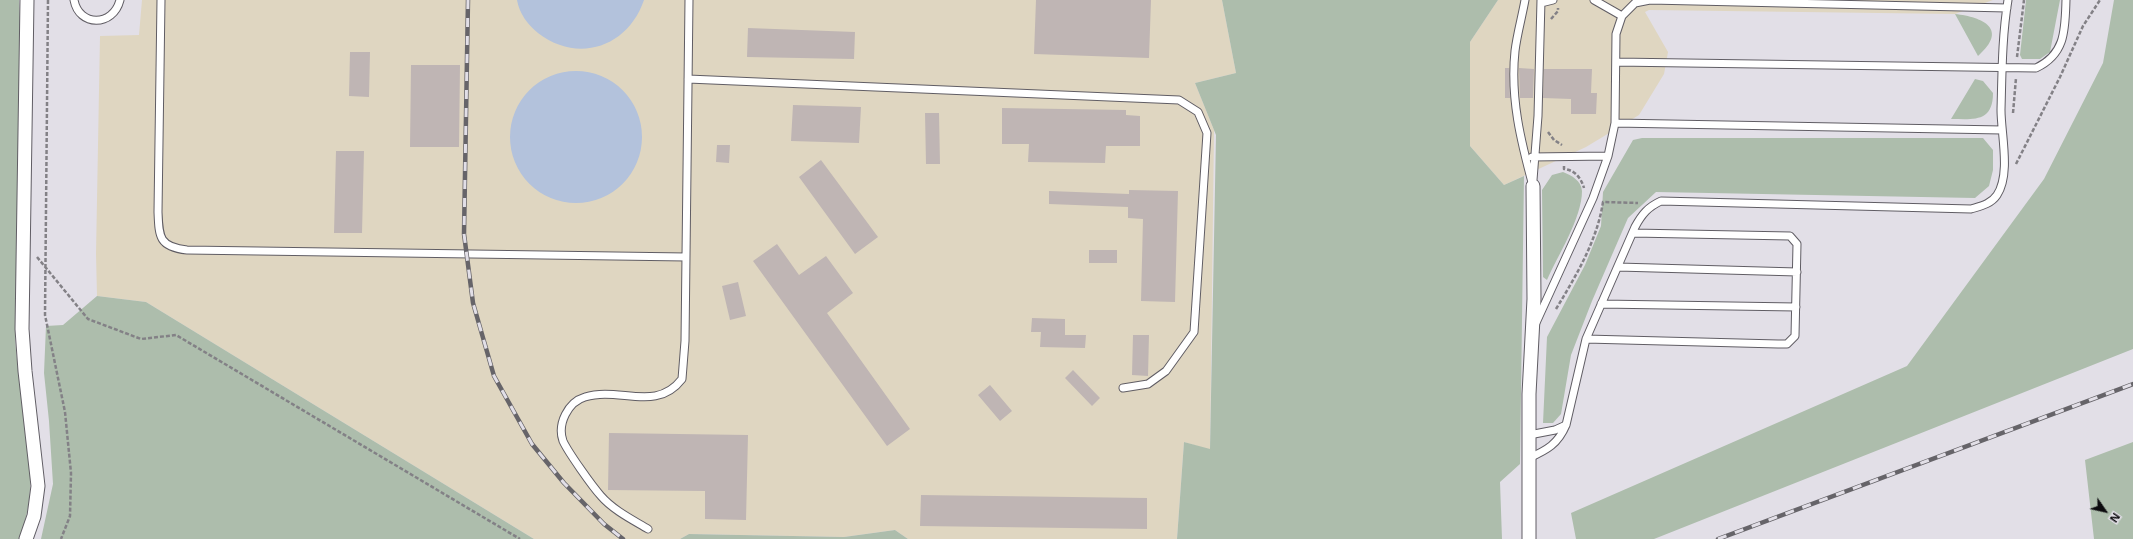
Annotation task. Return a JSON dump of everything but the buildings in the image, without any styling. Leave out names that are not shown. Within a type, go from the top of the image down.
[{"type":"street","points":[[26,539],[34,516],[38,486],[23,350],[23,240],[27,0]]},
{"type":"street","points":[[1529,539],[1529,435],[1534,299],[1533,186]]},
{"type":"lane","points":[[74,0],[81,13],[97,21],[106,20],[113,15],[120,0]]},
{"type":"lane","points":[[162,0],[158,212],[159,232],[167,245],[187,250],[686,257]]},
{"type":"lane","points":[[648,529],[601,497],[563,441],[562,424],[569,408],[585,397],[597,395],[658,397],[668,394],[682,379],[685,362],[689,0]]},
{"type":"lane","points":[[1525,0],[1515,51],[1515,96],[1520,139],[1533,186]]},
{"type":"lane","points":[[1533,186],[1541,47],[1541,2],[1553,0]]},
{"type":"lane","points":[[1594,0],[1622,16]]},
{"type":"lane","points":[[1532,330],[1550,295],[1593,198],[1608,156],[1615,123],[1616,34],[1622,16],[1635,3],[1650,0],[2007,8]]},
{"type":"lane","points":[[1529,458],[1553,446],[1562,436],[1566,425],[1586,340],[1633,232],[1643,213],[1650,206],[1661,201],[1971,209],[1987,204],[1997,195],[2003,181],[2003,67],[2008,0]]},
{"type":"lane","points":[[1616,62],[2036,68],[2048,62],[2057,51],[2065,31],[2066,0]]},
{"type":"lane","points":[[688,79],[1179,100],[1198,112],[1207,133],[1194,332],[1166,371],[1148,384],[1123,388]]},
{"type":"lane","points":[[1615,123],[2002,130]]},
{"type":"lane","points":[[1525,157],[1608,156]]},
{"type":"lane","points":[[1586,340],[1787,344],[1795,336],[1797,244],[1790,236],[1633,232]]},
{"type":"lane","points":[[1618,267],[1797,272]]},
{"type":"lane","points":[[1601,304],[1796,307]]},
{"type":"lane","points":[[1529,435],[1555,430],[1566,425]]},
{"type":"path","points":[[48,0],[45,315],[65,412],[70,473],[70,516],[61,539]]},
{"type":"path","points":[[2013,121],[2016,68],[2024,0]]},
{"type":"path","points":[[2012,171],[2060,77],[2083,26],[2100,0]]},
{"type":"path","points":[[1564,169],[1571,170],[1581,179],[1585,194]]},
{"type":"path","points":[[1554,312],[1579,270],[1598,228],[1603,202],[1611,201],[1634,204],[1641,202]]},
{"type":"path","points":[[23,240],[88,319],[141,339],[176,335],[520,539]]},
{"type":"shaded area","points":[[142,0],[1222,0],[1236,73],[1195,83],[1214,130],[1210,450],[1184,442],[1177,539],[908,539],[895,530],[844,537],[689,534],[680,539],[534,539],[146,302],[97,296],[96,254],[100,36],[139,35]]},
{"type":"shaded area","points":[[1498,0],[1993,0],[1955,14],[1649,10],[1645,12],[1668,52],[1664,74],[1639,115],[1586,147],[1504,185],[1470,146],[1470,42]]},
{"type":"green space","points":[[0,0],[19,0],[20,21],[15,336],[28,438],[30,490],[27,515],[19,539],[0,539]]},
{"type":"green space","points":[[1222,0],[1498,0],[1470,42],[1470,146],[1504,185],[1524,176],[1520,464],[1500,482],[1502,539],[1177,539],[1184,442],[1210,449],[1216,135],[1195,83],[1236,73]]},
{"type":"green space","points":[[2026,0],[2060,0],[2050,52],[2040,59],[2022,59],[2020,55]]},
{"type":"green space","points":[[2114,0],[2133,0],[2133,349],[1654,539],[1576,539],[1571,513],[1907,366],[2044,179],[2103,63]]},
{"type":"green space","points":[[1955,14],[1975,18],[1983,21],[1989,26],[1992,32],[1991,38],[1987,47],[1978,56]]},
{"type":"green space","points":[[1975,79],[1983,81],[1993,93],[1990,110],[1986,114],[1974,119],[1951,119]]},
{"type":"green space","points":[[1642,138],[1983,138],[1993,150],[1993,170],[1989,186],[1975,198],[1656,192],[1628,218],[1592,301],[1571,355],[1561,414],[1553,423],[1543,423],[1547,337],[1585,265],[1601,226],[1603,192],[1633,140]]},
{"type":"green space","points":[[1563,172],[1573,177],[1580,184],[1582,191],[1581,202],[1569,236],[1547,280],[1543,277],[1542,190],[1552,175]]},
{"type":"green space","points":[[97,296],[146,302],[534,539],[41,539],[53,484],[44,373],[46,326],[63,325]]},
{"type":"green space","points":[[2133,442],[2133,539],[2094,539],[2085,460]]},
{"type":"green space","points":[[895,530],[908,539],[680,539],[689,534],[844,537]]},
{"type":"water","points":[[517,0],[644,0],[636,16],[626,29],[614,39],[600,46],[585,49],[569,48],[553,42],[538,33],[524,18]]},
{"type":"water","points":[[582,71],[601,76],[613,82],[623,90],[631,100],[637,112],[641,124],[641,150],[637,162],[631,174],[623,184],[613,192],[601,198],[589,202],[570,203],[551,198],[539,192],[529,184],[521,174],[515,162],[511,150],[510,131],[515,112],[521,100],[529,90],[539,82],[551,76],[563,72]]},
{"type":"railway","points":[[468,0],[464,234],[473,303],[494,376],[532,444],[564,483],[604,524],[623,539]]},
{"type":"railway","points":[[1718,539],[2133,384]]}]
